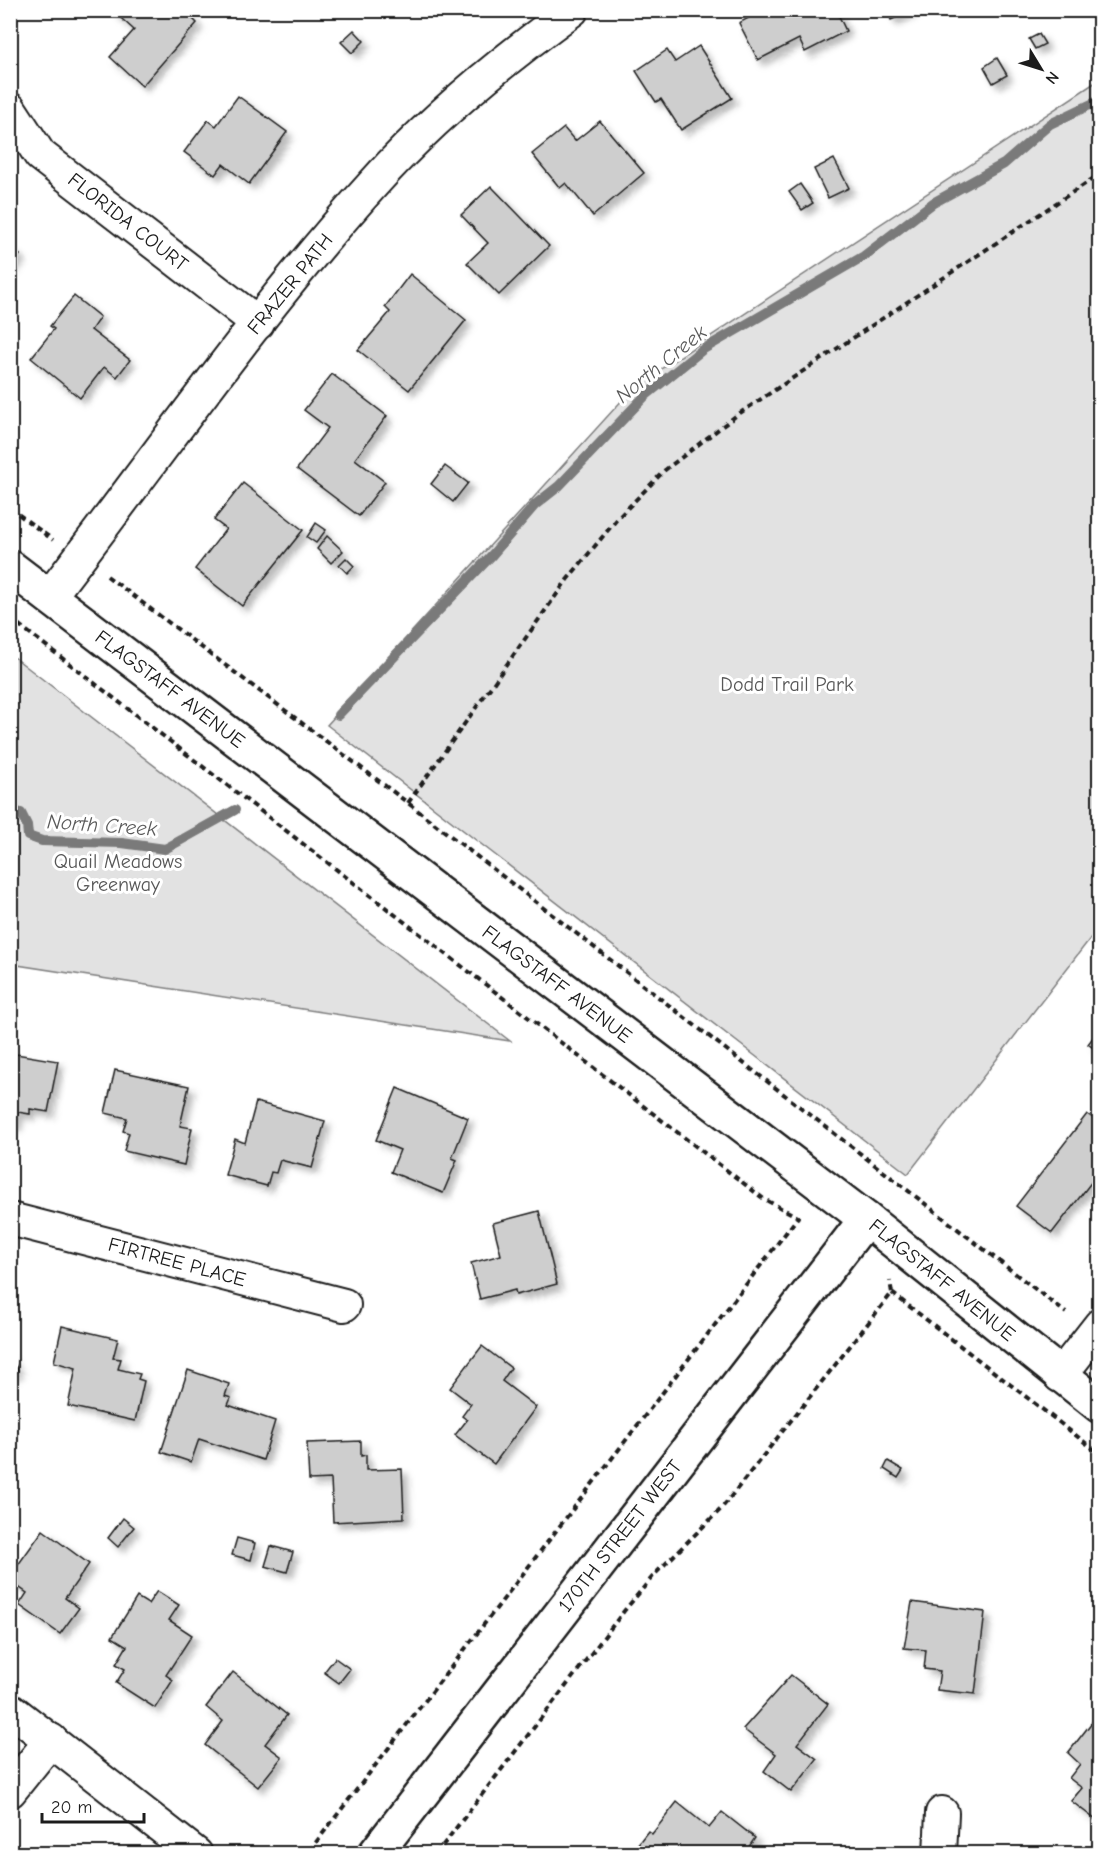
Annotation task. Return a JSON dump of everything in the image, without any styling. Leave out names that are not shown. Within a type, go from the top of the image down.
[{"type":"street","name":"FRAZER PATH","points":[[49,597],[258,323],[375,182],[477,85],[572,10]]},
{"type":"street","name":"FLORIDA COURT","points":[[10,109],[40,155],[258,323]]},
{"type":"street","name":"FLAGSTAFF AVENUE","points":[[10,567],[866,1219],[1100,1406]]},
{"type":"street","name":"FIRTREE PLACE","points":[[10,1219],[344,1305]]},
{"type":"street","name":"170TH STREET WEST","points":[[375,1854],[866,1219]]},
{"type":"street","points":[[1060,1376],[1096,1329]]},
{"type":"street","points":[[10,1709],[196,1854]]},
{"type":"street","points":[[10,1791],[51,1740]]},
{"type":"street","points":[[940,1854],[942,1813]]},
{"type":"path","points":[[408,803],[567,580],[618,518],[665,470],[737,415],[1100,174]]},
{"type":"path","points":[[10,508],[113,580],[408,803],[1096,1329]]},
{"type":"path","points":[[10,618],[764,1199],[798,1217],[307,1854]]},
{"type":"path","points":[[890,1281],[892,1293],[1100,1454]]},
{"type":"path","points":[[436,1854],[624,1611],[655,1574],[721,1509],[892,1293]]},
{"type":"green space","name":"Dodd Trail Park","points":[[1099,80],[1099,927],[908,1174],[327,725],[635,386]]},
{"type":"green space","name":"Quail Meadows Greenway","points":[[10,654],[510,1041],[11,964]]},
{"type":"building","points":[[112,10],[184,10],[197,23],[142,86],[110,57],[134,30]]},
{"type":"building","points":[[763,10],[836,10],[846,31],[805,52],[799,39],[758,60],[739,23]]},
{"type":"building","points":[[887,10],[913,10],[891,20]]},
{"type":"building","points":[[354,30],[364,41],[352,53],[341,42]]},
{"type":"building","points":[[1039,34],[1045,44],[1035,49],[1029,39]]},
{"type":"building","points":[[699,46],[732,98],[681,130],[661,99],[656,102],[636,71],[667,50],[675,62]]},
{"type":"building","points":[[997,58],[1007,75],[993,83],[984,67]]},
{"type":"building","points":[[238,96],[287,132],[249,184],[223,164],[215,175],[184,152],[208,120],[216,126]]},
{"type":"building","points":[[600,121],[644,173],[593,216],[566,183],[560,188],[532,154],[564,128],[575,141]]},
{"type":"building","points":[[834,159],[849,188],[828,198],[814,169]]},
{"type":"building","points":[[800,184],[813,203],[802,210],[789,192]]},
{"type":"building","points":[[491,186],[549,246],[499,295],[467,263],[488,243],[461,215]]},
{"type":"building","points":[[10,248],[20,255],[10,268]]},
{"type":"building","points":[[410,274],[466,320],[409,390],[358,350],[390,312],[385,307]]},
{"type":"building","points":[[74,296],[100,317],[91,330],[130,360],[117,377],[104,367],[80,398],[31,358],[54,329],[50,326]]},
{"type":"building","points":[[332,374],[387,416],[355,459],[385,482],[359,516],[297,469],[328,428],[304,410]]},
{"type":"building","points":[[445,466],[468,483],[453,502],[431,484]]},
{"type":"building","points":[[243,483],[303,530],[242,606],[195,569],[226,529],[214,520]]},
{"type":"building","points":[[316,523],[326,530],[316,543],[307,537]]},
{"type":"building","points":[[327,536],[343,551],[331,563],[317,549]]},
{"type":"building","points":[[346,558],[354,566],[347,573],[339,565]]},
{"type":"building","points":[[1100,1028],[1100,1053],[1088,1044]]},
{"type":"building","points":[[10,1053],[58,1061],[48,1112],[30,1109],[30,1114],[18,1112],[15,1126],[10,1125]]},
{"type":"building","points":[[115,1070],[189,1086],[180,1126],[192,1128],[184,1165],[124,1151],[129,1133],[123,1131],[127,1118],[105,1113]]},
{"type":"building","points":[[397,1088],[468,1118],[452,1158],[457,1160],[443,1193],[391,1172],[400,1150],[376,1140]]},
{"type":"building","points":[[256,1102],[325,1121],[312,1168],[280,1160],[276,1173],[271,1172],[267,1186],[225,1175],[235,1139],[245,1143]]},
{"type":"building","points":[[1087,1114],[1100,1123],[1100,1171],[1052,1233],[1016,1206]]},
{"type":"building","points":[[539,1211],[557,1284],[516,1295],[515,1290],[480,1299],[471,1263],[501,1255],[493,1223]]},
{"type":"building","points":[[62,1326],[118,1339],[113,1358],[121,1359],[118,1369],[140,1374],[138,1379],[144,1381],[135,1421],[68,1406],[76,1368],[54,1362]]},
{"type":"building","points":[[482,1346],[511,1368],[502,1381],[536,1407],[494,1464],[455,1435],[467,1420],[462,1416],[471,1404],[450,1388]]},
{"type":"building","points":[[10,1356],[18,1370],[10,1375]]},
{"type":"building","points":[[188,1370],[229,1384],[225,1396],[231,1398],[228,1405],[275,1421],[263,1460],[199,1439],[191,1462],[161,1452]]},
{"type":"building","points":[[361,1441],[361,1456],[366,1455],[366,1470],[402,1469],[404,1518],[333,1522],[331,1479],[309,1480],[307,1443]]},
{"type":"building","points":[[888,1461],[903,1470],[898,1478],[884,1469]]},
{"type":"building","points":[[123,1518],[134,1527],[118,1547],[108,1538]]},
{"type":"building","points":[[43,1530],[89,1564],[65,1598],[79,1608],[60,1634],[19,1605],[27,1593],[10,1581],[10,1576]]},
{"type":"building","points":[[237,1538],[255,1543],[251,1560],[232,1555]]},
{"type":"building","points":[[271,1546],[293,1552],[287,1572],[265,1566]]},
{"type":"building","points":[[157,1591],[179,1605],[169,1620],[192,1635],[166,1675],[173,1680],[155,1708],[116,1683],[125,1669],[116,1664],[127,1646],[112,1637],[137,1597],[148,1604]]},
{"type":"building","points":[[912,1602],[985,1612],[975,1694],[937,1690],[940,1671],[924,1669],[926,1650],[904,1648]]},
{"type":"building","points":[[335,1658],[350,1669],[339,1683],[324,1672]]},
{"type":"building","points":[[233,1672],[287,1715],[265,1744],[282,1757],[258,1787],[205,1745],[223,1721],[206,1707]]},
{"type":"building","points":[[791,1675],[828,1704],[797,1744],[817,1759],[791,1792],[764,1771],[776,1754],[743,1729]]},
{"type":"building","points":[[1096,1717],[1100,1721],[1100,1817],[1096,1820],[1071,1801],[1082,1788],[1069,1778],[1080,1764],[1068,1753]]},
{"type":"building","points":[[677,1802],[709,1828],[722,1812],[755,1838],[744,1854],[630,1854],[648,1831],[652,1834]]},
{"type":"waterway","name":"North Creek","points":[[338,715],[492,555],[535,505],[559,486],[645,396],[702,350],[864,256],[933,203],[1004,164],[1050,124],[1100,100]]},
{"type":"waterway","name":"North Creek","points":[[10,811],[21,813],[27,825],[28,836],[42,841],[122,843],[165,849],[235,810]]}]
